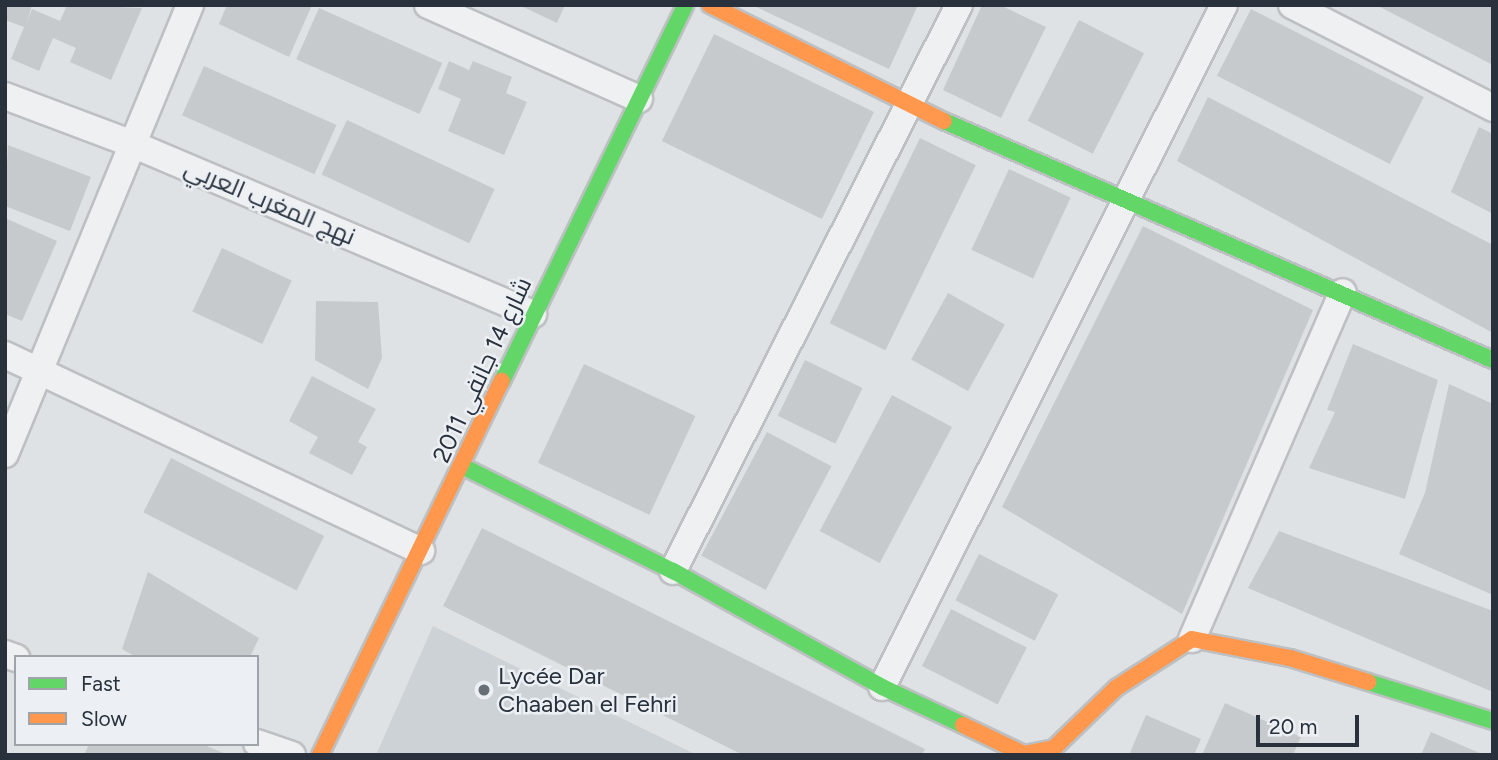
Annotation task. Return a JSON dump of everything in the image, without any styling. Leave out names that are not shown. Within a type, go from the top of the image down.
[{"type":"street","points":[[5,454],[42,373],[130,142],[190,5]]},
{"type":"street","points":[[429,5],[639,99]]},
{"type":"street","name":"شارع 14 جانفي 2011","points":[[320,755],[685,5]]},
{"type":"street","points":[[710,5],[911,107],[1343,292],[1493,360]]},
{"type":"street","points":[[673,571],[911,107],[959,5]]},
{"type":"street","points":[[882,687],[1224,5]]},
{"type":"street","points":[[1292,5],[1493,108]]},
{"type":"street","name":"نهج المغرب العربي","points":[[5,96],[130,142],[533,314]]},
{"type":"street","points":[[462,466],[673,571],[882,687],[1009,752],[1037,754],[1054,748],[1116,688],[1192,639],[1343,292]]},
{"type":"street","points":[[5,355],[421,551]]},
{"type":"street","points":[[1192,639],[1290,658],[1493,722]]},
{"type":"street","points":[[259,744],[292,755]]},
{"type":"shaded area","name":"Lycée Dar Chaaben el Fehri","points":[[433,626],[697,755],[376,755]]},
{"type":"building","points":[[5,5],[32,5],[27,22],[32,9],[60,21],[67,5],[142,8],[111,80],[70,62],[76,48],[53,38],[39,71],[11,59],[24,27],[5,20]]},
{"type":"building","points":[[227,5],[312,5],[289,57],[219,24]]},
{"type":"building","points":[[519,5],[565,5],[557,23]]},
{"type":"building","points":[[752,5],[918,5],[889,69]]},
{"type":"building","points":[[982,5],[1000,5],[1046,27],[1001,118],[943,90]]},
{"type":"building","points":[[1376,5],[1493,5],[1493,65]]},
{"type":"building","points":[[319,8],[442,63],[420,114],[296,59]]},
{"type":"building","points":[[1251,9],[1424,97],[1390,164],[1217,76]]},
{"type":"building","points":[[1079,20],[1144,53],[1093,154],[1028,121]]},
{"type":"building","points":[[714,34],[874,112],[822,219],[662,141]]},
{"type":"building","points":[[449,61],[469,70],[473,61],[512,77],[506,93],[527,102],[504,155],[448,131],[461,99],[438,89]]},
{"type":"building","points":[[204,66],[336,125],[315,174],[182,115]]},
{"type":"building","points":[[1208,97],[1493,245],[1493,333],[1177,161]]},
{"type":"building","points":[[347,120],[495,189],[469,243],[322,174]]},
{"type":"building","points":[[1479,127],[1493,134],[1493,214],[1451,192]]},
{"type":"building","points":[[920,138],[976,165],[885,350],[830,323]]},
{"type":"building","points":[[8,145],[91,177],[70,231],[5,206]]},
{"type":"building","points":[[1009,169],[1071,198],[1033,278],[971,250]]},
{"type":"building","points":[[5,218],[57,241],[22,321],[5,314]]},
{"type":"building","points":[[1143,226],[1313,310],[1182,614],[1002,507]]},
{"type":"building","points":[[222,248],[292,281],[262,344],[192,311]]},
{"type":"building","points":[[948,293],[1005,325],[968,391],[911,359]]},
{"type":"building","points":[[316,301],[378,302],[382,358],[368,389],[315,360]]},
{"type":"building","points":[[1353,344],[1438,380],[1405,499],[1309,468],[1335,412],[1327,410]]},
{"type":"building","points":[[805,360],[863,388],[835,444],[778,416]]},
{"type":"building","points":[[584,364],[695,416],[649,515],[538,463]]},
{"type":"building","points":[[312,376],[376,409],[358,442],[367,447],[352,475],[309,453],[318,437],[289,421]]},
{"type":"building","points":[[1449,384],[1493,404],[1493,595],[1399,554],[1425,493]]},
{"type":"building","points":[[892,395],[952,427],[880,563],[820,531]]},
{"type":"building","points":[[767,432],[831,466],[766,590],[701,556]]},
{"type":"building","points":[[171,458],[324,536],[297,590],[143,512]]},
{"type":"building","points":[[482,528],[925,749],[922,755],[743,755],[443,606]]},
{"type":"building","points":[[1279,531],[1493,611],[1493,692],[1248,588]]},
{"type":"building","points":[[979,554],[1058,594],[1035,641],[955,600]]},
{"type":"building","points":[[148,572],[259,638],[251,655],[132,655],[122,649]]},
{"type":"building","points":[[951,609],[1027,648],[998,705],[922,666]]},
{"type":"building","points":[[1225,703],[1301,737],[1293,755],[1202,755]]},
{"type":"building","points":[[1146,715],[1201,739],[1194,755],[1129,755]]},
{"type":"building","points":[[1431,732],[1484,755],[1421,755]]},
{"type":"building","points":[[88,746],[207,746],[228,755],[84,755]]},
{"type":"traffic: fast","points":[[502,381],[685,5]]},
{"type":"traffic: fast","points":[[944,121],[1493,360]]},
{"type":"traffic: fast","points":[[462,466],[673,571],[882,687],[963,725]]},
{"type":"traffic: fast","points":[[1368,682],[1493,721]]},
{"type":"traffic: slow","points":[[710,5],[944,121]]},
{"type":"traffic: slow","points":[[320,755],[502,381]]},
{"type":"traffic: slow","points":[[963,725],[1024,754],[1054,748],[1116,688],[1192,639],[1290,658],[1368,682]]},
{"type":"place","name":"Lycée Dar Chaaben el Fehri","points":[[484,690]]}]
